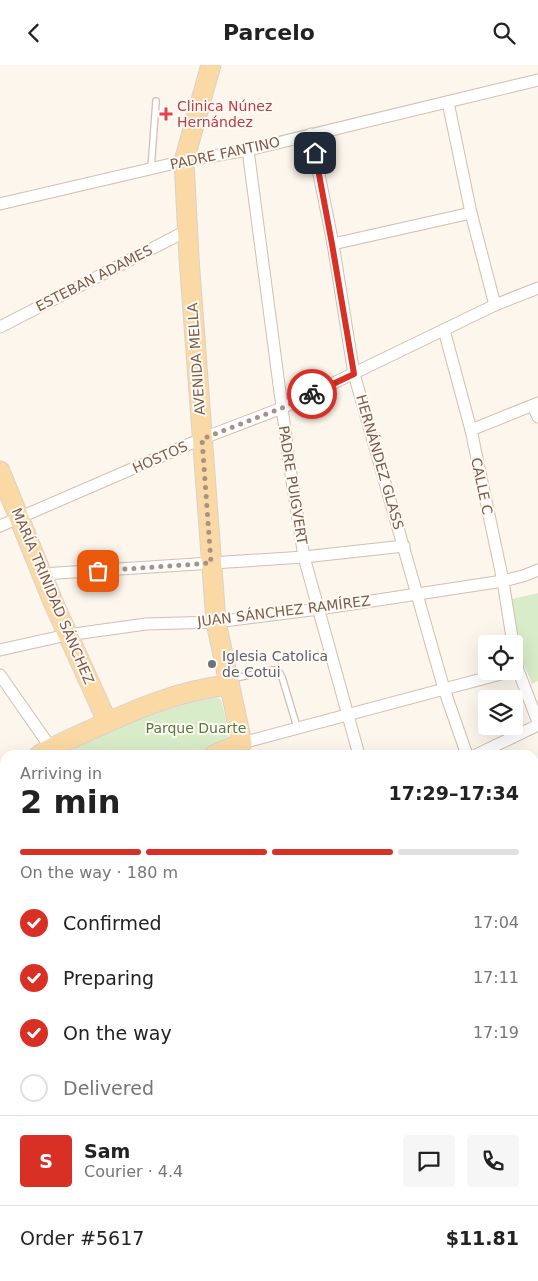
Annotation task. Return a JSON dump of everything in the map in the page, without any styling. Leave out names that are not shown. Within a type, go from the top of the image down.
[{"type":"main road","name":"AVENIDA MELLA","points":[[211,65],[184,161],[216,622],[244,749]]},
{"type":"main road","name":"MARÍA TRINIDAD SÁNCHEZ","points":[[0,471],[67,635],[107,721]]},
{"type":"main road","points":[[54,750],[107,721],[192,692],[229,682]]},
{"type":"street","name":"PADRE FANTINO","points":[[0,204],[184,161],[248,150],[538,80]]},
{"type":"street","points":[[448,102],[471,213],[495,305]]},
{"type":"street","name":"HERNÁNDEZ GLASS","points":[[311,134],[354,374],[444,689],[465,750]]},
{"type":"street","name":"PADRE PUIGVERT","points":[[248,150],[304,557],[358,750]]},
{"type":"street","points":[[332,244],[471,213]]},
{"type":"street","name":"ESTEBAN ADAMES","points":[[0,327],[188,230]]},
{"type":"street","name":"HOSTOS","points":[[0,526],[202,439],[282,408],[495,305],[538,288]]},
{"type":"street","name":"CALLE C","points":[[444,330],[471,430],[503,581],[512,635]]},
{"type":"street","points":[[471,430],[536,404],[538,417]]},
{"type":"street","points":[[42,574],[304,557],[404,546]]},
{"type":"street","name":"JUAN SÁNCHEZ RAMÍREZ","points":[[0,650],[67,635],[146,624],[216,622],[319,609],[503,581],[538,570]]},
{"type":"street","points":[[0,675],[47,750]]},
{"type":"street","points":[[244,749],[297,727],[479,680]]},
{"type":"street","name":"CALLE C","points":[[518,680],[538,723]]},
{"type":"street","points":[[486,750],[538,723]]},
{"type":"lane","points":[[150,169],[156,101]]},
{"type":"lane","points":[[229,682],[273,670],[279,672],[297,727]]},
{"type":"green space","points":[[538,593],[538,681],[532,684],[523,662],[523,635],[516,635],[508,600]]},
{"type":"green space","name":"Parque Duarte","points":[[214,695],[221,700],[227,723],[229,743],[214,750],[73,750],[82,743],[109,731]]},
{"type":"way so far","points":[[98,571],[211,563],[202,439],[282,408],[312,394]]},
{"type":"place","name":"Clinica Núnez Hernández","points":[[166,114]]},
{"type":"place","name":"Iglesia Catolica de Cotui","points":[[212,664]]},
{"type":"route","points":[[312,394],[354,374],[315,153]]}]
